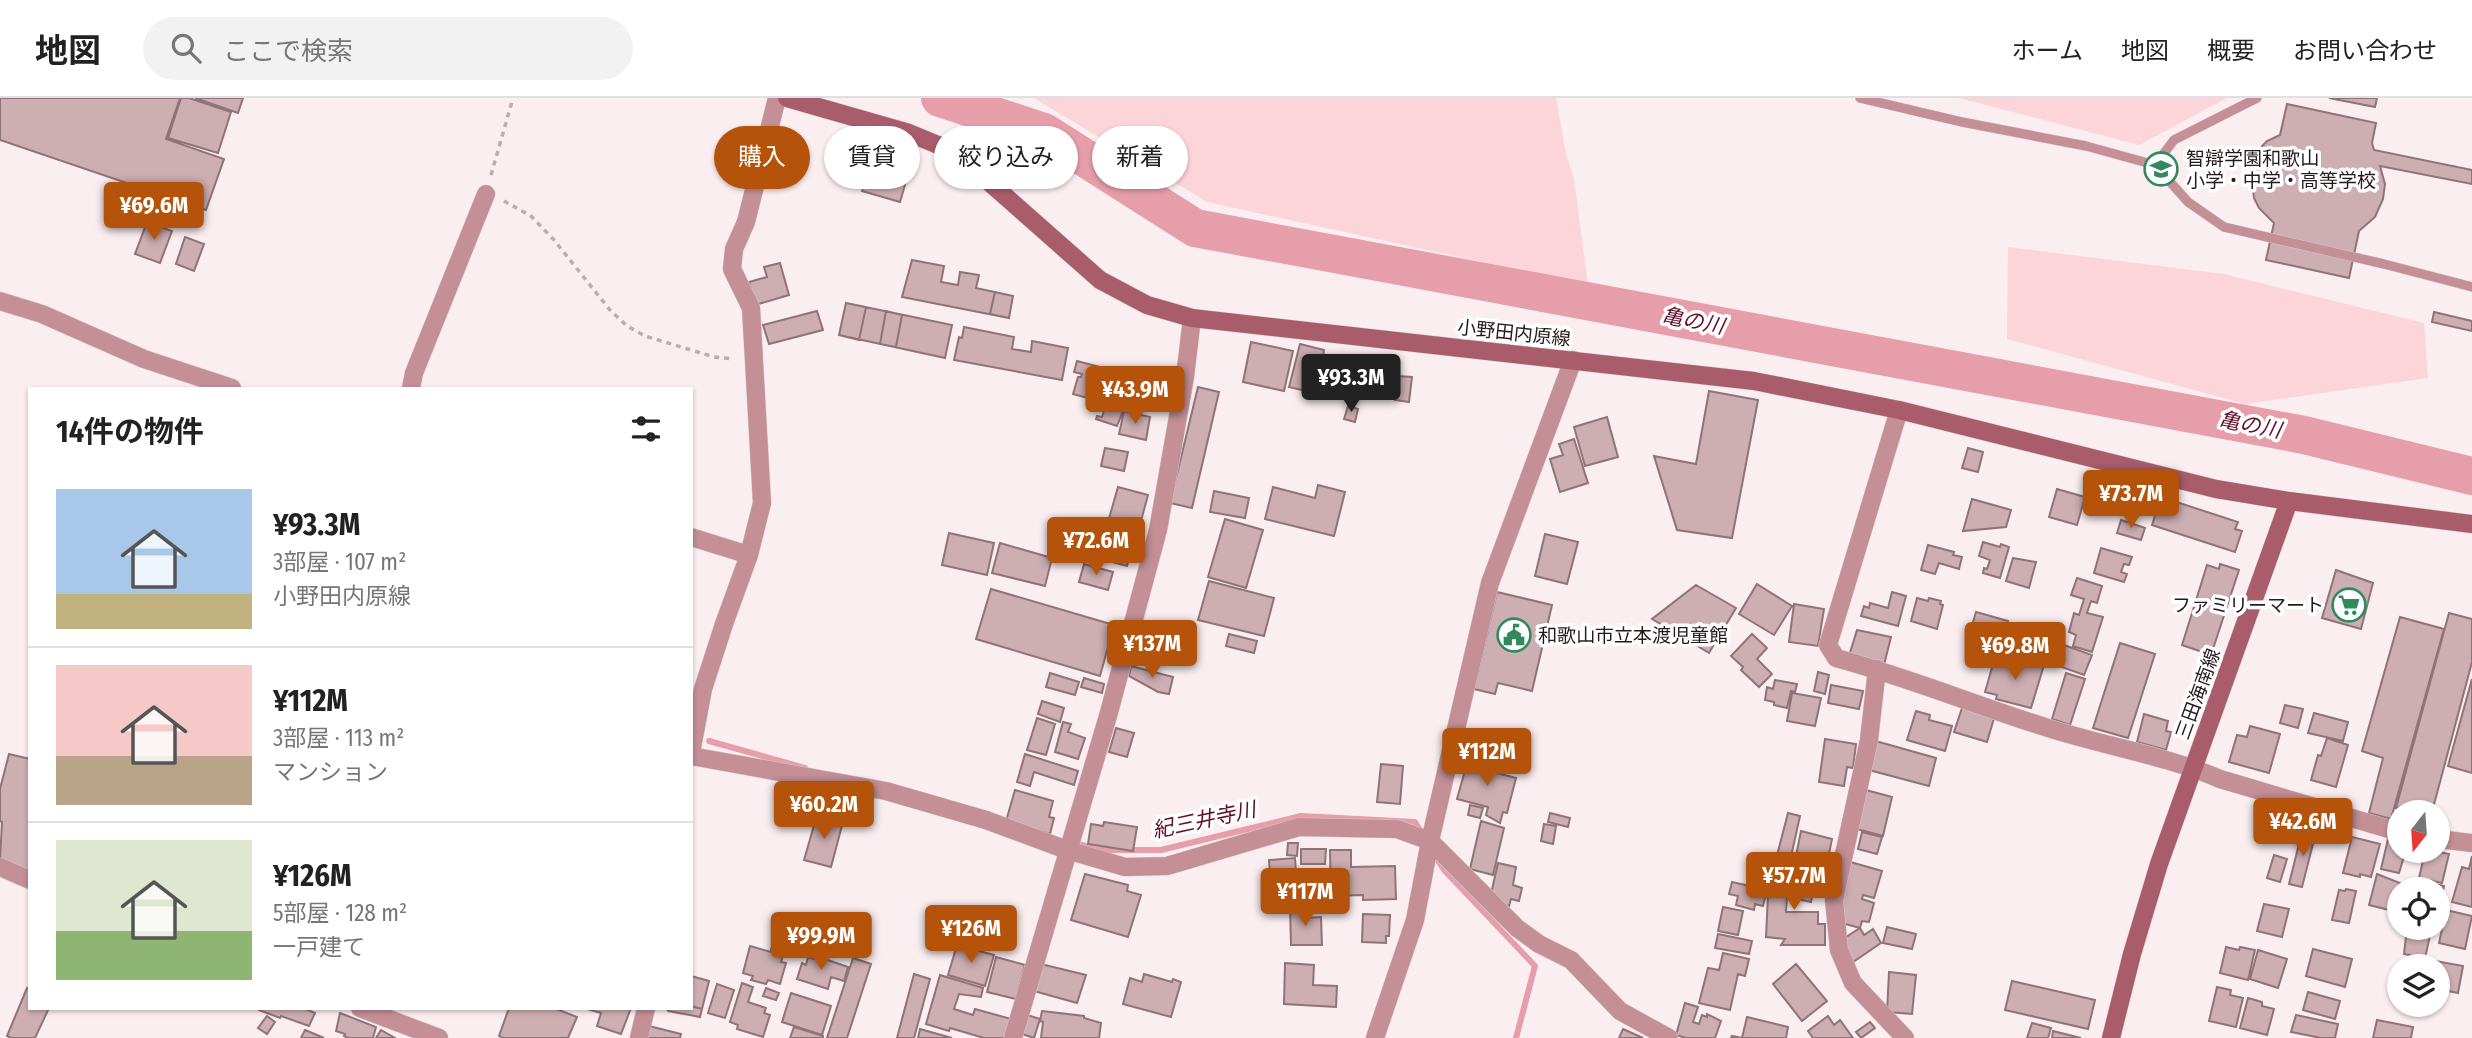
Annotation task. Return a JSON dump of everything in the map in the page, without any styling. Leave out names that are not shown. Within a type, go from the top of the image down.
[{"type":"main road","name":"小野田内原線","points":[[787,98],[909,133],[955,152],[1100,280],[1147,305],[1192,318],[1754,381],[1899,410],[2216,489],[2289,501]]},
{"type":"main road","points":[[2289,501],[2472,524]]},
{"type":"main road","name":"三田海南線","points":[[2111,1038],[2159,864],[2289,501]]},
{"type":"street","points":[[693,744],[704,689],[749,555],[762,503],[751,308],[732,269],[734,249],[746,222],[777,98]]},
{"type":"street","points":[[411,387],[414,373],[486,194]]},
{"type":"street","points":[[0,301],[42,314],[144,359],[229,387]]},
{"type":"street","points":[[1013,1038],[1108,716],[1158,530],[1185,377],[1192,318]]},
{"type":"street","points":[[1375,1038],[1415,920],[1430,841],[1490,583],[1573,360]]},
{"type":"street","points":[[1899,410],[1828,645],[1836,658],[1877,669],[2046,728],[2194,768],[2220,779],[2387,828]]},
{"type":"street","points":[[693,538],[749,555]]},
{"type":"street","points":[[1877,669],[1869,740],[1834,900],[1839,950],[1853,983],[1905,1038]]},
{"type":"street","points":[[693,754],[886,791],[986,820],[1067,850],[1125,867],[1167,866],[1300,827],[1397,829],[1430,841],[1517,928],[1539,944],[1571,960],[1620,1011],[1669,1038]]},
{"type":"street","points":[[2450,840],[2472,843]]},
{"type":"street","points":[[0,867],[28,879]]},
{"type":"street","points":[[365,1010],[439,1038]]},
{"type":"street","points":[[639,1038],[646,1010]]},
{"type":"lane","points":[[1860,98],[1962,122],[2086,146],[2155,165],[2188,202],[2224,227],[2472,287]]},
{"type":"lane","points":[[2155,165],[2174,140],[2257,98]]},
{"type":"path","points":[[513,98],[486,194],[531,216],[555,240],[610,310],[627,326],[645,336],[714,357],[753,360]]},
{"type":"shaded area","points":[[1034,98],[1556,98],[1566,154],[1574,179],[1588,285],[1207,202],[1185,189],[1188,189],[1188,126],[1092,126],[1092,133]]},
{"type":"shaded area","points":[[1959,98],[2227,98],[2139,145]]},
{"type":"shaded area","points":[[2008,247],[2224,274],[2424,323],[2428,378],[2245,404],[2007,339]]},
{"type":"building","points":[[0,98],[180,98],[166,139],[224,159],[206,210],[0,140]]},
{"type":"building","points":[[181,98],[189,98],[231,112],[218,153],[168,138]]},
{"type":"building","points":[[195,98],[243,98],[238,113]]},
{"type":"building","points":[[2329,98],[2377,98],[2375,107]]},
{"type":"building","points":[[2287,104],[2376,123],[2372,143],[2374,150],[2472,170],[2472,184],[2380,166],[2385,184],[2383,199],[2375,217],[2359,231],[2349,278],[2266,260],[2274,223],[2259,208],[2254,198],[2250,167],[2257,151],[2267,141],[2280,135]]},
{"type":"building","points":[[863,189],[904,189],[900,202]]},
{"type":"building","points":[[147,222],[172,231],[160,263],[135,254]]},
{"type":"building","points":[[185,237],[204,244],[194,271],[176,264]]},
{"type":"building","points":[[912,260],[944,266],[941,282],[958,285],[960,272],[979,275],[976,288],[1013,296],[1009,318],[902,297]]},
{"type":"building","points":[[780,263],[789,295],[755,305],[749,282],[767,277],[764,267]]},
{"type":"building","points":[[995,292],[1013,296],[1009,318],[990,314]]},
{"type":"building","points":[[846,303],[866,307],[859,340],[839,335]]},
{"type":"building","points":[[846,303],[952,325],[945,358],[839,335]]},
{"type":"building","points":[[817,311],[823,330],[769,344],[763,325]]},
{"type":"building","points":[[886,311],[902,315],[896,347],[880,344]]},
{"type":"building","points":[[2434,312],[2472,321],[2472,331],[2432,322]]},
{"type":"building","points":[[964,327],[1014,337],[1012,349],[1031,352],[1032,341],[1068,348],[1062,380],[954,360]]},
{"type":"building","points":[[1251,342],[1293,351],[1284,391],[1243,382]]},
{"type":"building","points":[[1300,344],[1324,350],[1323,359],[1340,363],[1332,397],[1289,387]]},
{"type":"building","points":[[1077,361],[1115,371],[1106,403],[1073,394],[1078,377],[1082,374],[1074,372]]},
{"type":"building","points":[[1398,376],[1412,377],[1409,402],[1395,400]]},
{"type":"building","points":[[1198,387],[1219,392],[1192,508],[1170,503]]},
{"type":"building","points":[[1709,391],[1758,400],[1732,538],[1677,530],[1654,456],[1696,464]]},
{"type":"building","points":[[1123,392],[1137,401],[1135,411],[1119,406]]},
{"type":"building","points":[[1106,405],[1123,411],[1117,426],[1096,419],[1097,416],[1102,417]]},
{"type":"building","points":[[1348,406],[1358,409],[1355,422],[1344,419]]},
{"type":"building","points":[[1124,411],[1150,417],[1146,440],[1119,434]]},
{"type":"building","points":[[1607,417],[1618,457],[1585,466],[1574,427]]},
{"type":"building","points":[[1574,439],[1588,483],[1560,492],[1550,459],[1563,455],[1559,444]]},
{"type":"building","points":[[1105,448],[1128,452],[1124,471],[1101,466]]},
{"type":"building","points":[[1968,448],[1983,452],[1978,472],[1962,468]]},
{"type":"building","points":[[1318,485],[1345,492],[1334,536],[1265,519],[1273,487],[1315,498]]},
{"type":"building","points":[[1118,487],[1148,495],[1138,532],[1108,522]]},
{"type":"building","points":[[2057,489],[2085,497],[2077,525],[2049,517]]},
{"type":"building","points":[[1214,491],[1249,498],[1245,518],[1210,512]]},
{"type":"building","points":[[2161,497],[2238,522],[2235,529],[2242,531],[2235,552],[2152,525]]},
{"type":"building","points":[[1972,499],[2011,510],[2006,527],[1963,531]]},
{"type":"building","points":[[1225,519],[1263,530],[1246,588],[1208,577]]},
{"type":"building","points":[[2121,520],[2145,528],[2141,540],[2117,533]]},
{"type":"building","points":[[949,533],[994,543],[987,575],[942,565]]},
{"type":"building","points":[[1545,534],[1578,542],[1567,584],[1535,576]]},
{"type":"building","points":[[1100,538],[1110,541],[1109,544],[1126,548],[1123,557],[1129,559],[1127,566],[1098,558]]},
{"type":"building","points":[[1983,542],[2009,547],[2000,578],[1983,573],[1990,560],[1979,556]]},
{"type":"building","points":[[1000,543],[1052,558],[1045,586],[992,573]]},
{"type":"building","points":[[1928,545],[1962,557],[1959,569],[1939,563],[1935,574],[1921,570]]},
{"type":"building","points":[[2101,548],[2132,557],[2129,565],[2124,564],[2121,572],[2127,574],[2124,582],[2094,573]]},
{"type":"building","points":[[2013,558],[2036,562],[2029,588],[2006,581]]},
{"type":"building","points":[[1084,564],[1113,572],[1108,590],[1079,582]]},
{"type":"building","points":[[2220,564],[2239,570],[2211,655],[2182,645],[2207,565],[2219,569]]},
{"type":"building","points":[[2336,570],[2373,583],[2361,629],[2322,618]]},
{"type":"building","points":[[2077,578],[2102,586],[2097,603],[2091,601],[2087,613],[2103,617],[2092,652],[2073,646],[2076,635],[2069,632],[2074,613],[2079,615],[2084,599],[2071,595]]},
{"type":"building","points":[[1209,581],[1274,598],[1264,636],[1198,620]]},
{"type":"building","points":[[1757,584],[1792,606],[1774,635],[1739,614]]},
{"type":"building","points":[[1696,585],[1736,608],[1709,653],[1652,619]]},
{"type":"building","points":[[991,589],[1114,625],[1100,676],[976,639]]},
{"type":"building","points":[[1497,592],[1552,605],[1532,691],[1498,683],[1495,694],[1474,689]]},
{"type":"building","points":[[1892,592],[1906,596],[1898,626],[1861,616],[1864,606],[1869,608],[1870,603],[1888,608]]},
{"type":"building","points":[[1917,598],[1941,601],[1940,604],[1943,605],[1937,629],[1911,621]]},
{"type":"building","points":[[1794,604],[1824,609],[1818,646],[1789,642]]},
{"type":"building","points":[[1976,612],[2008,621],[2003,638],[1971,629]]},
{"type":"building","points":[[2449,613],[2472,619],[2472,662],[2435,800],[2398,800]]},
{"type":"building","points":[[2400,617],[2444,629],[2396,800],[2387,800],[2387,818],[2369,813],[2383,758],[2362,751]]},
{"type":"building","points":[[2020,629],[2044,634],[2043,637],[2052,640],[2049,657],[2015,648]]},
{"type":"building","points":[[1857,630],[1891,637],[1884,665],[1849,656]]},
{"type":"building","points":[[1229,634],[1257,641],[1254,653],[1226,646]]},
{"type":"building","points":[[1752,634],[1767,648],[1757,659],[1772,674],[1759,687],[1731,656]]},
{"type":"building","points":[[2120,643],[2155,654],[2128,738],[2093,728]]},
{"type":"building","points":[[2064,645],[2092,655],[2084,675],[2056,665]]},
{"type":"building","points":[[1995,657],[2025,666],[2026,660],[2044,665],[2031,708],[1996,699],[1997,695],[1985,692]]},
{"type":"building","points":[[1131,666],[1173,677],[1169,694],[1158,692],[1129,676]]},
{"type":"building","points":[[1818,672],[1829,675],[1825,694],[1814,691]]},
{"type":"building","points":[[1050,673],[1079,682],[1075,695],[1046,687]]},
{"type":"building","points":[[2066,673],[2085,679],[2070,725],[2052,719]]},
{"type":"building","points":[[1084,678],[1104,684],[1102,693],[1081,687]]},
{"type":"building","points":[[2472,679],[2472,773],[2448,766]]},
{"type":"building","points":[[1775,680],[1797,684],[1795,692],[1791,691],[1787,708],[1765,700],[1767,687],[1773,689]]},
{"type":"building","points":[[1831,685],[1863,691],[1859,709],[1828,703]]},
{"type":"building","points":[[1792,693],[1821,698],[1815,726],[1787,721]]},
{"type":"building","points":[[1042,701],[1064,708],[1060,722],[1038,714]]},
{"type":"building","points":[[1963,705],[1995,715],[1987,742],[1954,732]]},
{"type":"building","points":[[2285,705],[2303,709],[2298,728],[2280,723]]},
{"type":"building","points":[[1916,711],[1930,715],[1929,720],[1952,726],[1945,751],[1907,740]]},
{"type":"building","points":[[2314,713],[2348,722],[2343,741],[2308,733]]},
{"type":"building","points":[[2144,714],[2168,721],[2166,731],[2171,732],[2166,750],[2137,742]]},
{"type":"building","points":[[1037,718],[1055,724],[1046,755],[1027,750]]},
{"type":"building","points":[[1063,722],[1071,724],[1068,732],[1085,738],[1078,759],[1055,752]]},
{"type":"building","points":[[2250,726],[2280,734],[2269,773],[2229,762],[2237,735],[2247,737]]},
{"type":"building","points":[[1116,728],[1134,733],[1127,757],[1109,752]]},
{"type":"building","points":[[2327,738],[2348,745],[2336,787],[2311,780],[2318,755],[2321,756]]},
{"type":"building","points":[[1825,739],[1856,744],[1853,768],[1847,767],[1844,786],[1819,782]]},
{"type":"building","points":[[1872,740],[1936,758],[1929,786],[1865,769]]},
{"type":"building","points":[[9,754],[28,759],[28,871],[0,859],[0,789]]},
{"type":"building","points":[[1025,754],[1078,771],[1074,785],[1034,772],[1030,786],[1017,782]]},
{"type":"building","points":[[1469,756],[1491,762],[1489,771],[1516,778],[1507,813],[1503,812],[1500,823],[1486,815],[1488,807],[1457,799]]},
{"type":"building","points":[[1381,764],[1403,766],[1400,804],[1377,802]]},
{"type":"building","points":[[1015,790],[1053,801],[1049,817],[1054,818],[1050,834],[1006,821]]},
{"type":"building","points":[[1866,790],[1892,797],[1883,836],[1857,829]]},
{"type":"building","points":[[1470,805],[1483,808],[1480,818],[1468,815]]},
{"type":"building","points":[[1550,813],[1570,818],[1568,827],[1548,822]]},
{"type":"building","points":[[1788,813],[1800,816],[1788,870],[1774,867]]},
{"type":"building","points":[[817,815],[843,822],[831,867],[804,860]]},
{"type":"building","points":[[1481,821],[1504,828],[1493,875],[1470,869]]},
{"type":"building","points":[[1104,822],[1137,827],[1133,851],[1088,844],[1091,824],[1103,826]]},
{"type":"building","points":[[1544,824],[1556,826],[1553,844],[1541,841]]},
{"type":"building","points":[[2303,828],[2316,832],[2302,887],[2289,884]]},
{"type":"building","points":[[1801,831],[1832,839],[1824,878],[1793,871]]},
{"type":"building","points":[[1862,832],[1882,837],[1877,854],[1858,849]]},
{"type":"building","points":[[2352,837],[2380,844],[2371,877],[2343,873]]},
{"type":"building","points":[[1288,843],[1298,843],[1297,856],[1287,855]]},
{"type":"building","points":[[2387,843],[2387,863],[2402,863],[2399,873],[2381,869]]},
{"type":"building","points":[[1301,849],[1326,849],[1325,864],[1301,864]]},
{"type":"building","points":[[1330,850],[1351,850],[1351,867],[1395,866],[1396,899],[1363,900],[1363,895],[1331,896]]},
{"type":"building","points":[[2274,855],[2287,859],[2280,882],[2267,878]]},
{"type":"building","points":[[2472,856],[2472,907],[2452,902],[2462,867],[2469,869]]},
{"type":"building","points":[[1295,858],[1298,902],[1272,903],[1269,860]]},
{"type":"building","points":[[1847,861],[1882,871],[1874,898],[1863,895],[1862,899],[1874,903],[1869,922],[1862,921],[1860,928],[1838,922]]},
{"type":"building","points":[[1498,863],[1516,867],[1513,885],[1522,888],[1519,901],[1511,899],[1509,906],[1500,904],[1491,894]]},
{"type":"building","points":[[2422,863],[2447,863],[2443,877],[2419,877]]},
{"type":"building","points":[[1773,873],[1815,884],[1815,880],[1828,883],[1826,895],[1813,892],[1811,902],[1787,897],[1786,912],[1818,912],[1818,924],[1825,924],[1825,945],[1781,945],[1785,939],[1766,937],[1768,895]]},
{"type":"building","points":[[1085,874],[1128,885],[1127,891],[1141,895],[1128,937],[1071,920]]},
{"type":"building","points":[[2377,874],[2387,878],[2387,910],[2369,905]]},
{"type":"building","points":[[1732,882],[1767,890],[1763,906],[1755,904],[1754,910],[1736,905],[1738,896],[1729,894]]},
{"type":"building","points":[[2339,890],[2356,891],[2349,923],[2332,920]]},
{"type":"building","points":[[2264,904],[2289,909],[2282,937],[2257,931]]},
{"type":"building","points":[[1290,907],[1305,907],[1306,918],[1321,917],[1322,945],[1291,945]]},
{"type":"building","points":[[1723,907],[1743,911],[1738,935],[1718,931]]},
{"type":"building","points":[[2450,911],[2472,916],[2465,949],[2439,943],[2440,940],[2450,940]]},
{"type":"building","points":[[1363,914],[1390,915],[1386,943],[1362,942]]},
{"type":"building","points":[[1887,927],[1916,934],[1912,949],[1883,943]]},
{"type":"building","points":[[1860,928],[1864,935],[1873,929],[1881,943],[1853,962],[1840,941]]},
{"type":"building","points":[[1718,934],[1752,941],[1749,954],[1715,948]]},
{"type":"building","points":[[2406,940],[2429,940],[2426,954],[2404,954]]},
{"type":"building","points":[[957,945],[994,955],[985,986],[948,975]]},
{"type":"building","points":[[750,946],[771,952],[771,949],[784,952],[781,962],[786,963],[780,984],[768,980],[766,984],[751,980],[753,976],[743,973]]},
{"type":"building","points":[[2226,947],[2255,950],[2248,980],[2220,973]]},
{"type":"building","points":[[2313,949],[2352,959],[2345,987],[2306,976]]},
{"type":"building","points":[[2258,950],[2287,959],[2278,988],[2250,979]]},
{"type":"building","points":[[1723,953],[1749,959],[1745,976],[1738,974],[1730,1010],[1699,1003],[1708,968],[1719,970]]},
{"type":"building","points":[[816,956],[848,967],[844,981],[831,977],[828,989],[797,979],[802,963],[806,965],[808,957],[815,959]]},
{"type":"building","points":[[996,957],[1025,965],[1016,999],[987,992]]},
{"type":"building","points":[[853,958],[871,964],[847,1038],[827,1038]]},
{"type":"building","points":[[1285,963],[1314,965],[1313,985],[1337,986],[1336,1007],[1284,1004]]},
{"type":"building","points":[[1041,964],[1086,975],[1077,1003],[1034,991]]},
{"type":"building","points":[[1796,964],[1827,1001],[1802,1021],[1773,984]]},
{"type":"building","points":[[2450,964],[2463,966],[2458,993],[2450,991]]},
{"type":"building","points":[[1889,972],[1916,975],[1912,1014],[1887,1012]]},
{"type":"building","points":[[914,974],[930,979],[914,1038],[897,1038]]},
{"type":"building","points":[[1144,974],[1181,982],[1171,1017],[1123,1004],[1130,978],[1142,982]]},
{"type":"building","points":[[940,975],[983,988],[981,997],[959,994],[954,1009],[973,1015],[975,1009],[1011,1019],[1005,1038],[984,1038],[926,1024]]},
{"type":"building","points":[[693,977],[709,981],[700,1017],[668,1011],[693,1010]]},
{"type":"building","points":[[2012,981],[2095,1000],[2088,1029],[2005,1010]]},
{"type":"building","points":[[742,983],[753,987],[748,1002],[766,1008],[764,1013],[770,1015],[763,1037],[737,1029],[738,1025],[730,1022]]},
{"type":"building","points":[[717,984],[734,990],[725,1018],[708,1013]]},
{"type":"building","points":[[2217,987],[2231,990],[2230,995],[2243,998],[2236,1027],[2209,1021]]},
{"type":"building","points":[[28,988],[28,1010],[48,1010],[35,1038],[7,1036]]},
{"type":"building","points":[[766,988],[779,993],[776,1000],[763,996]]},
{"type":"building","points":[[2308,992],[2340,1001],[2335,1019],[2303,1010]]},
{"type":"building","points":[[791,993],[831,1006],[822,1035],[782,1022]]},
{"type":"building","points":[[2248,998],[2274,1009],[2267,1035],[2240,1028]]},
{"type":"building","points":[[1685,1003],[1698,1007],[1693,1022],[1699,1024],[1702,1015],[1707,1017],[1707,1014],[1721,1021],[1715,1038],[1686,1038],[1676,1035]]},
{"type":"building","points":[[693,1007],[702,1009],[700,1017],[668,1011],[693,1010]]},
{"type":"building","points":[[259,1010],[308,1010],[315,1013],[309,1026],[281,1016],[280,1018]]},
{"type":"building","points":[[508,1010],[559,1010],[577,1017],[568,1038],[499,1036]]},
{"type":"building","points":[[591,1010],[630,1010],[621,1034],[597,1026],[601,1013]]},
{"type":"building","points":[[1042,1011],[1084,1016],[1101,1023],[1099,1038],[1041,1038]]},
{"type":"building","points":[[340,1013],[376,1027],[373,1038],[348,1038],[336,1031]]},
{"type":"building","points":[[1027,1015],[1040,1019],[1034,1038],[1022,1034]]},
{"type":"building","points":[[2296,1015],[2338,1024],[2335,1038],[2291,1032]]},
{"type":"building","points":[[267,1016],[275,1022],[267,1034],[258,1028]]},
{"type":"building","points":[[1828,1016],[1834,1025],[1840,1020],[1853,1038],[1813,1038],[1808,1031]]},
{"type":"building","points":[[1747,1017],[1788,1027],[1786,1038],[1742,1038]]},
{"type":"building","points":[[2377,1020],[2413,1027],[2411,1038],[2373,1038]]},
{"type":"building","points":[[1870,1022],[1875,1028],[1861,1038],[1856,1032]]},
{"type":"building","points":[[2032,1023],[2051,1028],[2048,1038],[2027,1038]]},
{"type":"building","points":[[645,1025],[681,1034],[680,1038],[642,1038]]},
{"type":"building","points":[[794,1027],[823,1036],[823,1038],[790,1038]]},
{"type":"building","points":[[920,1029],[952,1038],[918,1038]]},
{"type":"building","points":[[1623,1029],[1643,1038],[1619,1038]]},
{"type":"building","points":[[305,1030],[324,1038],[301,1038]]},
{"type":"building","points":[[381,1030],[395,1038],[376,1038]]},
{"type":"building","points":[[2053,1031],[2081,1038],[2052,1038]]},
{"type":"waterway","name":"亀の川","points":[[940,98],[1044,132],[1195,228],[2304,435],[2472,476]]},
{"type":"waterway","name":"紀三井寺川","points":[[709,741],[805,768]]},
{"type":"waterway","name":"紀三井寺川","points":[[1071,842],[1100,850],[1161,850],[1301,816],[1415,822],[1423,835]]},
{"type":"waterway","name":"紀三井寺川","points":[[1437,859],[1445,871],[1535,966],[1516,1038]]},
{"type":"place","name":"智辯学園和歌山 小学・中学・高等学校","points":[[2161,169]]},
{"type":"place","name":"ファミリーマート","points":[[2349,605]]},
{"type":"place","name":"和歌山市立本渡児童館","points":[[1514,635]]}]
